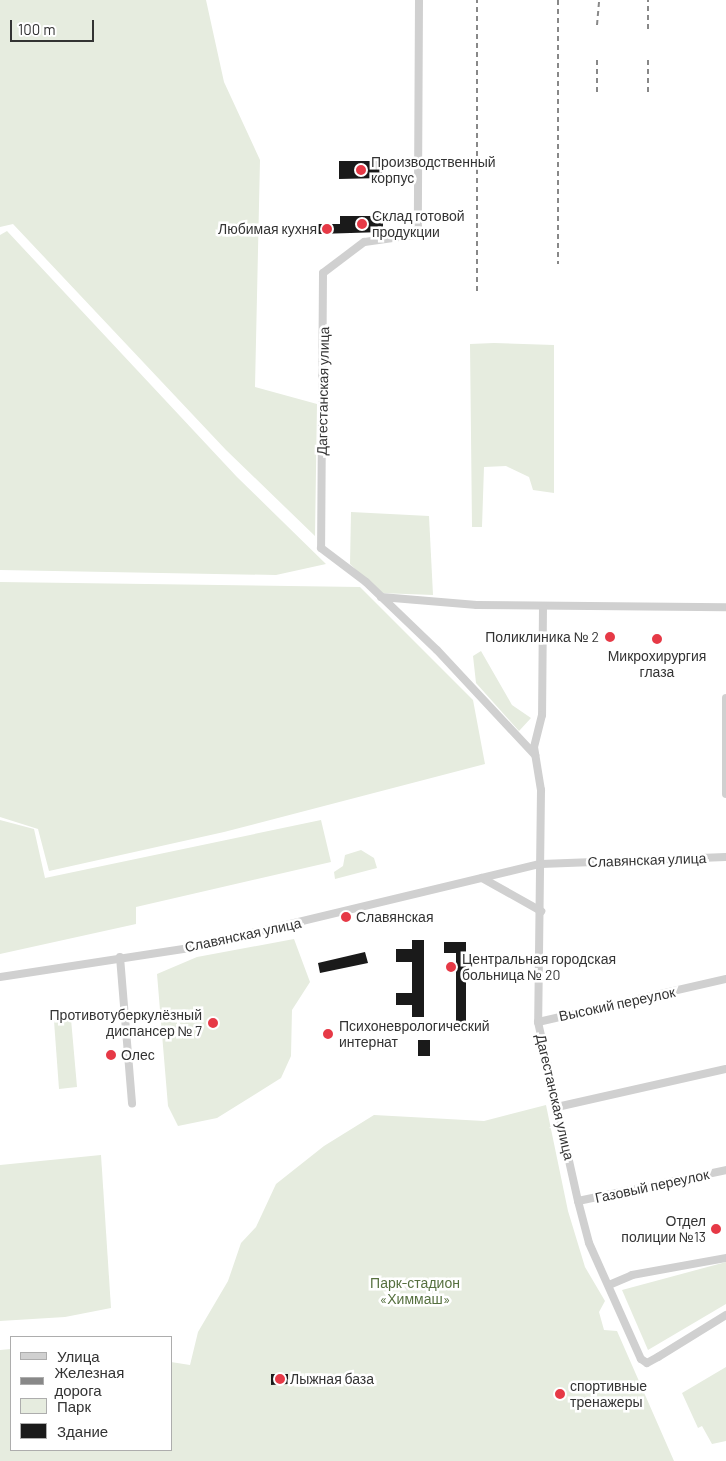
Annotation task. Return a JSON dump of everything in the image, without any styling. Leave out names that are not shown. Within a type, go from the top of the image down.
[{"type":"street","name":"Дагестанская улица","points":[[419,0],[418,227],[414,235],[364,242],[323,273],[321,548],[381,597],[438,650],[535,755]]},
{"type":"street","points":[[381,597],[542,606],[726,607]]},
{"type":"street","name":"Дагестанская улица","points":[[542,606],[542,715],[535,755],[540,780],[541,864],[538,1022],[578,1201],[589,1243],[641,1360],[646,1363],[726,1315]]},
{"type":"street","points":[[726,698],[726,794]]},
{"type":"street","name":"Славянская улица","points":[[2,977],[120,957],[190,948],[541,864],[726,857]]},
{"type":"street","points":[[480,878],[541,911]]},
{"type":"street","points":[[120,957],[132,1104]]},
{"type":"street","name":"Высокий переулок","points":[[538,1022],[631,1004],[726,978]]},
{"type":"street","points":[[557,1108],[726,1069]]},
{"type":"street","name":"Газовый переулок","points":[[578,1201],[726,1170]]},
{"type":"street","points":[[609,1285],[632,1275],[726,1258]]},
{"type":"green space","points":[[0,0],[206,0],[224,82],[260,160],[255,387],[317,404],[315,536],[226,450],[13,224],[0,227]]},
{"type":"green space","points":[[7,231],[237,477],[326,564],[276,575],[0,570],[0,235]]},
{"type":"green space","points":[[470,344],[554,345],[554,493],[533,490],[529,477],[506,466],[484,467],[482,527],[472,527]]},
{"type":"green space","points":[[351,512],[429,516],[433,595],[380,593],[350,564]]},
{"type":"green space","points":[[0,582],[360,587],[473,700],[485,764],[224,832],[49,871],[38,829],[0,817]]},
{"type":"green space","points":[[481,651],[512,705],[531,718],[519,731],[476,683],[473,656]]},
{"type":"green space","points":[[0,820],[34,829],[45,878],[321,820],[331,862],[136,907],[136,924],[0,954]]},
{"type":"green space","points":[[361,850],[374,858],[377,868],[335,879],[334,872],[343,866],[345,855]]},
{"type":"green space","name":"Противотуберкулёзный диспансер № 7","points":[[294,939],[310,982],[292,1010],[291,1056],[281,1078],[217,1118],[178,1126],[168,1106],[157,974],[197,957]]},
{"type":"green space","points":[[71,1019],[77,1087],[59,1089],[54,1021]]},
{"type":"green space","name":"Парк-стадион «Химмаш»","points":[[546,1105],[568,1211],[585,1267],[605,1301],[599,1312],[604,1330],[617,1331],[674,1461],[0,1461],[0,1350],[10,1349],[10,1451],[172,1451],[172,1362],[190,1365],[198,1332],[228,1281],[241,1243],[256,1227],[276,1184],[324,1146],[374,1115],[484,1121]]},
{"type":"green space","points":[[101,1155],[111,1308],[65,1317],[0,1321],[0,1165]]},
{"type":"green space","points":[[726,1262],[726,1304],[648,1350],[622,1290]]},
{"type":"green space","points":[[726,1367],[726,1441],[712,1444],[702,1426],[698,1428],[682,1393]]},
{"type":"building","name":"Производственный корпус","points":[[339,161],[382,161],[382,178],[339,179]]},
{"type":"building","name":"Склад готовой продукции","points":[[340,216],[383,216],[383,232],[318,234],[318,224],[340,224]]},
{"type":"building","points":[[412,940],[424,940],[424,1017],[412,1017],[412,1005],[396,1005],[396,993],[412,993],[412,962],[396,962],[396,949],[412,949]]},
{"type":"building","name":"Центральная городская больница № 20","points":[[444,942],[466,942],[466,1025],[456,1025],[456,953],[444,953]]},
{"type":"building","points":[[365,952],[368,963],[320,973],[318,963]]},
{"type":"building","points":[[418,1040],[430,1040],[430,1056],[418,1056]]},
{"type":"building","name":"Лыжная база","points":[[271,1374],[288,1374],[288,1384],[271,1385]]},
{"type":"railway","points":[[477,0],[477,291]]},
{"type":"railway","points":[[558,0],[558,264]]},
{"type":"railway","points":[[597,25],[599,0]]},
{"type":"railway","points":[[648,0],[648,29]]},
{"type":"railway","points":[[597,60],[597,96]]},
{"type":"railway","points":[[648,60],[648,95]]},
{"type":"place","name":"Производственный корпус","points":[[361,170]]},
{"type":"place","name":"Склад готовой продукции","points":[[362,224]]},
{"type":"place","name":"Любимая кухня","points":[[327,229]]},
{"type":"place","name":"Поликлиника № 2","points":[[610,637]]},
{"type":"place","name":"Микрохирургия глаза","points":[[657,639]]},
{"type":"place","name":"Славянская","points":[[346,917]]},
{"type":"place","name":"Центральная городская больница № 20","points":[[451,967]]},
{"type":"place","name":"Противотуберкулёзный диспансер № 7","points":[[213,1023]]},
{"type":"place","name":"Психоневрологический интернат","points":[[328,1034]]},
{"type":"place","name":"Олес","points":[[111,1055]]},
{"type":"place","name":"Отдел полиции №13","points":[[716,1229]]},
{"type":"place","name":"Лыжная база","points":[[280,1379]]},
{"type":"place","name":"спортивные тренажеры","points":[[560,1394]]}]
